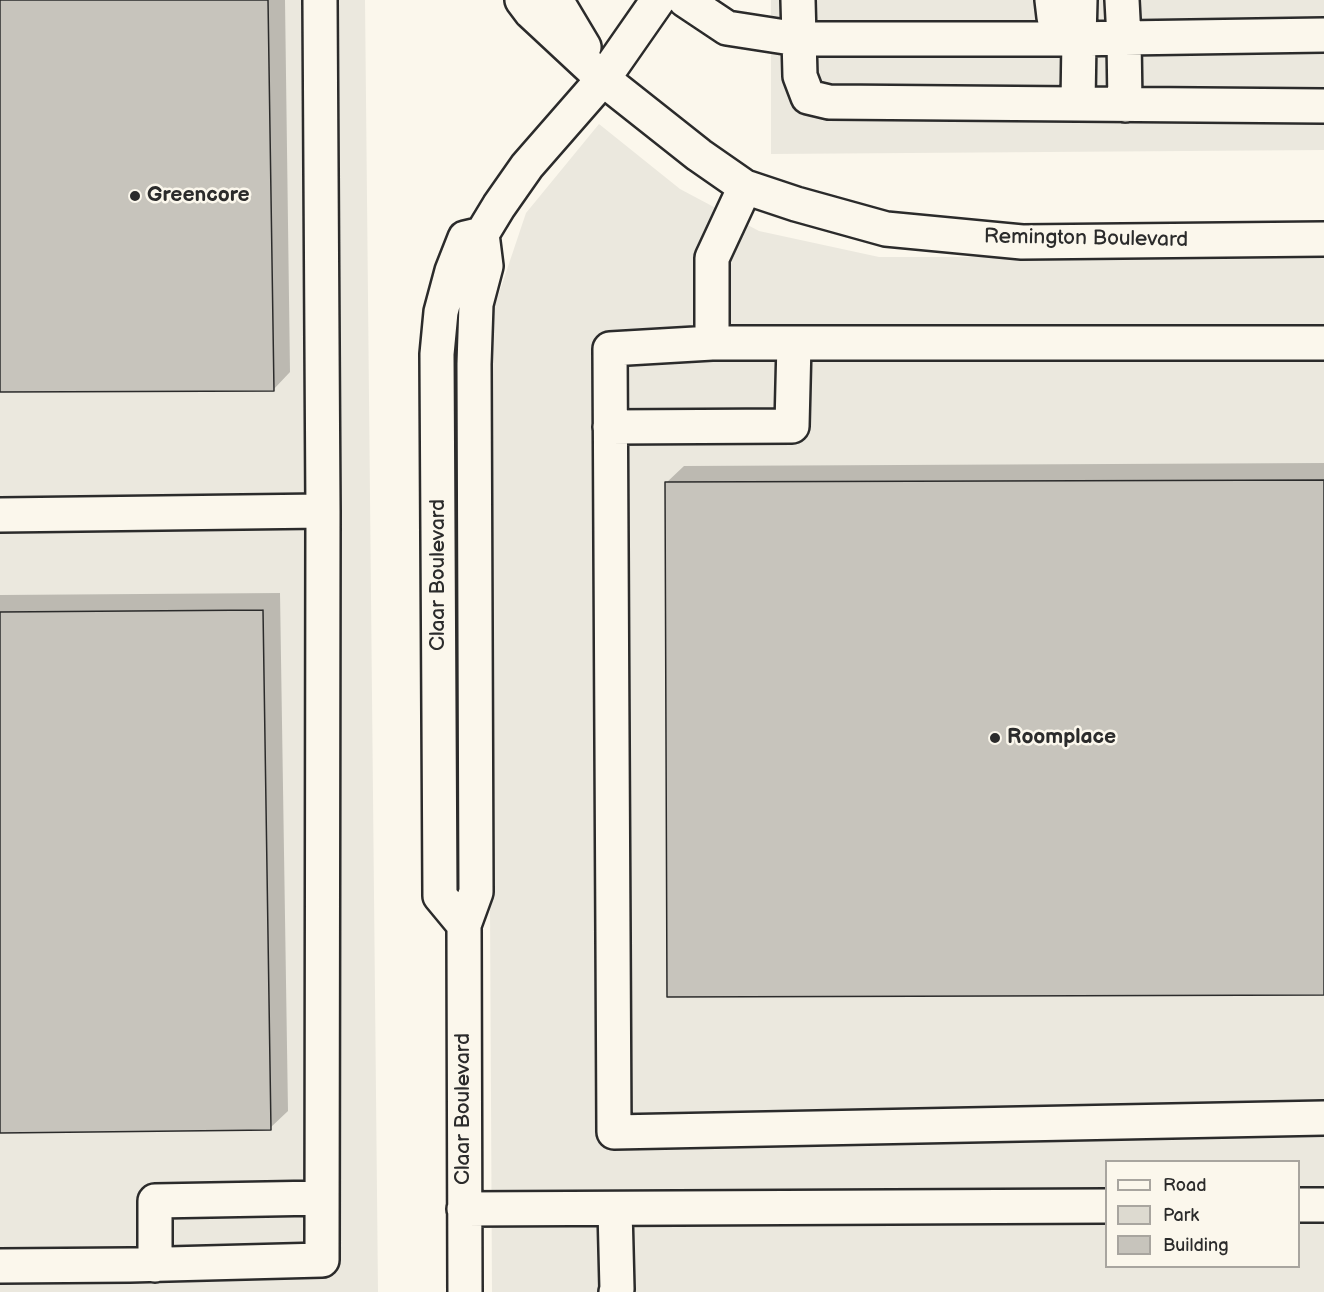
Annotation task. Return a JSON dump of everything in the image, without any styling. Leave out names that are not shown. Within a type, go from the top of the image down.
[{"type":"street","points":[[0,1266],[155,1265],[322,1260],[323,511],[320,0]]},
{"type":"street","name":"Remington Boulevard","points":[[522,0],[531,12],[603,79],[699,155],[745,187],[796,204],[886,229],[1022,242],[1324,239]]},
{"type":"street","name":"Remington Boulevard","points":[[556,0],[603,79]]},
{"type":"street","name":"Claar Boulevard","points":[[465,1292],[464,926],[440,896],[437,354],[441,312],[452,271],[465,238],[482,234],[527,166],[603,79],[658,0]]},
{"type":"street","points":[[685,0],[727,28],[798,39],[1080,39],[1324,35]]},
{"type":"street","points":[[798,0],[800,76],[808,97],[829,102],[1324,106]]},
{"type":"street","points":[[1052,0],[1054,17],[1080,39]]},
{"type":"street","points":[[1078,104],[1080,0]]},
{"type":"street","points":[[1122,0],[1125,105]]},
{"type":"street","points":[[712,343],[712,258],[745,187]]},
{"type":"street","points":[[1324,343],[712,343],[610,350],[614,1132],[1324,1118]]},
{"type":"street","points":[[610,427],[792,426],[794,343]]},
{"type":"street","points":[[0,515],[323,511]]},
{"type":"street","points":[[155,1265],[155,1201],[322,1198]]},
{"type":"street","points":[[1300,1205],[1324,1205]]},
{"type":"street","points":[[464,1209],[1105,1206]]},
{"type":"street","points":[[615,1209],[617,1289],[615,1292]]},
{"type":"shaded area","points":[[0,0],[365,0],[378,1292],[0,1292]]},
{"type":"shaded area","points":[[771,0],[1324,0],[1324,150],[771,154]]},
{"type":"shaded area","points":[[599,124],[680,189],[759,231],[879,257],[1324,257],[1324,1292],[492,1292],[487,329],[526,213]]},
{"type":"green space","points":[[466,270],[462,879],[453,880],[453,307]]},
{"type":"building","name":"Greencore","points":[[0,0],[268,0],[274,391],[0,392]]},
{"type":"building","name":"Roomplace","points":[[1324,480],[1324,995],[667,997],[665,482]]},
{"type":"building","points":[[263,610],[271,1130],[0,1133],[0,612]]},
{"type":"place","name":"Greencore","points":[[135,196]]},
{"type":"place","name":"Roomplace","points":[[995,738]]}]
